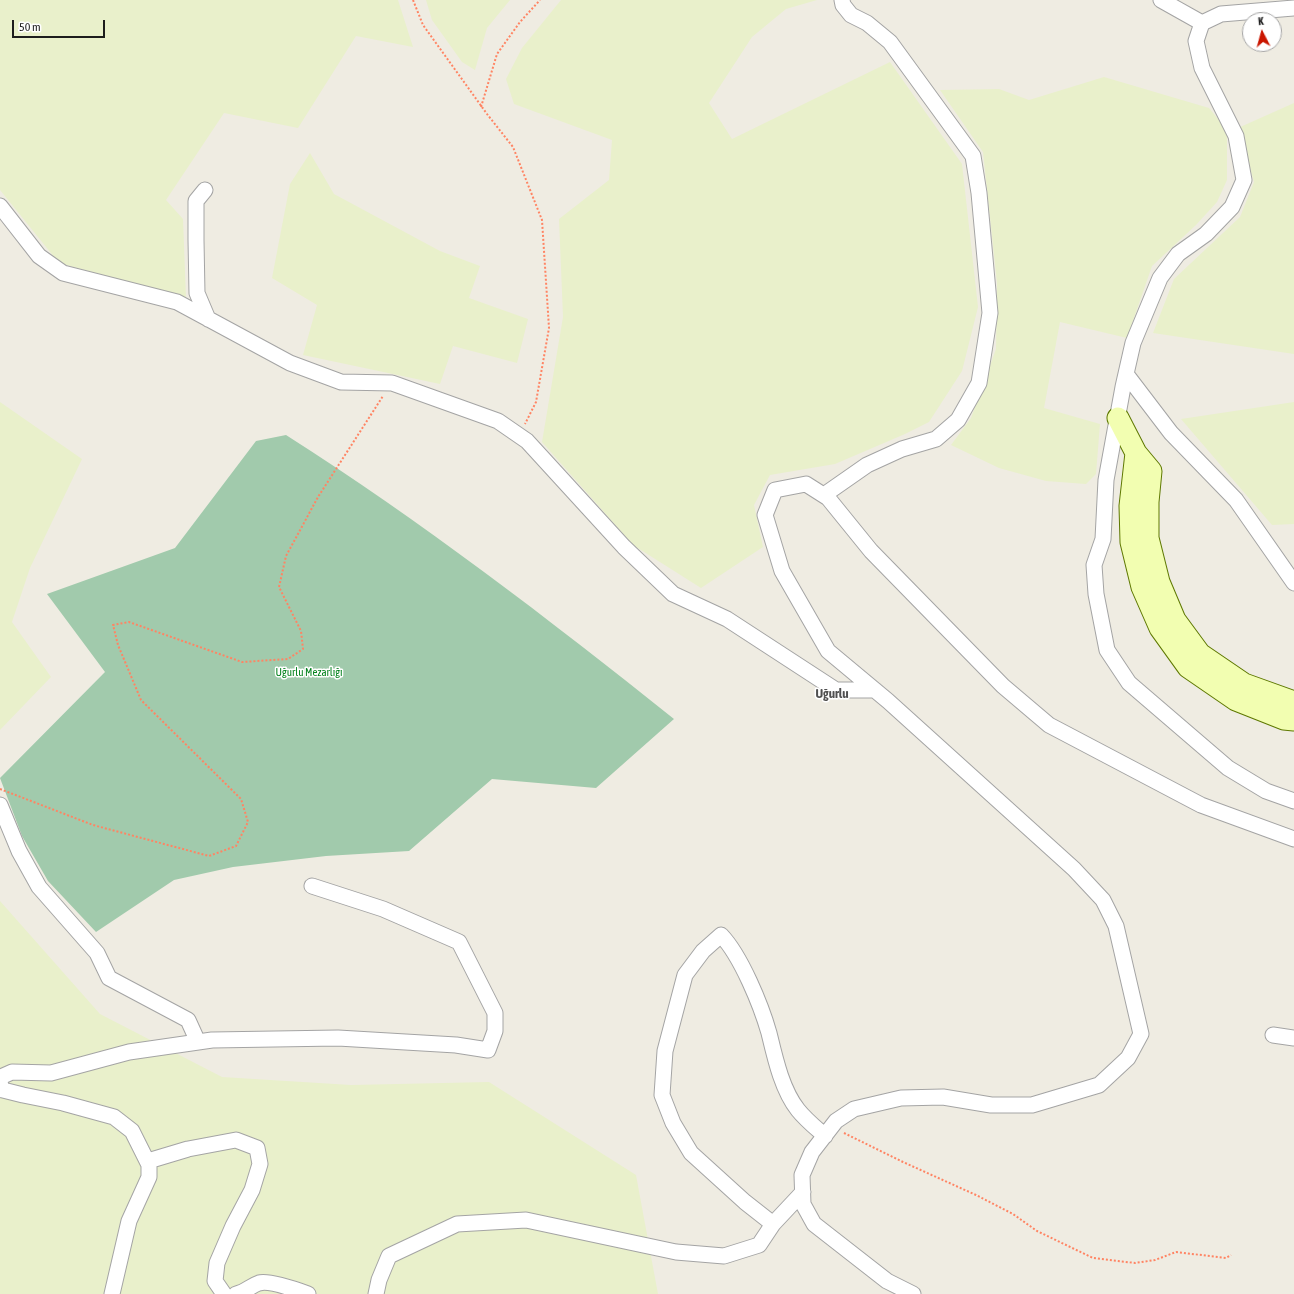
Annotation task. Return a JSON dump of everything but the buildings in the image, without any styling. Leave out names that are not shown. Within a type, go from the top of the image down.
[{"type":"main road","points":[[1118,418],[1136,453],[1151,471],[1148,502],[1148,538],[1159,582],[1176,620],[1200,654],[1244,684],[1294,702]]},
{"type":"main road","points":[[1136,453],[1130,506],[1131,542],[1142,587],[1160,628],[1188,667],[1236,700],[1284,719],[1294,720]]},
{"type":"street","points":[[824,495],[867,465],[902,450],[936,439],[958,420],[979,383],[990,313],[979,193],[974,156],[890,42],[868,23],[851,15],[843,5],[842,0]]},
{"type":"street","points":[[1161,0],[1202,23]]},
{"type":"street","points":[[1294,8],[1221,14],[1202,23],[1196,41],[1202,68],[1236,136],[1244,180],[1232,207],[1206,234],[1178,254],[1160,278],[1133,343],[1106,480],[1103,539],[1094,565],[1096,594],[1107,650],[1129,683],[1228,768],[1266,791],[1294,801]]},
{"type":"street","points":[[205,190],[196,201],[197,293],[208,319]]},
{"type":"street","points":[[0,206],[39,256],[63,273],[177,302],[290,363],[341,382],[392,383],[498,421],[526,441],[624,547],[673,594],[727,619],[836,690],[875,690]]},
{"type":"street","points":[[1126,374],[1171,433],[1236,500],[1294,583]]},
{"type":"street","points":[[913,1294],[887,1281],[814,1224],[803,1204],[802,1175],[812,1152],[836,1121],[854,1109],[901,1098],[943,1097],[991,1105],[1032,1105],[1099,1085],[1128,1058],[1141,1034],[1116,926],[1103,900],[1074,869],[875,690],[828,651],[782,571],[765,515],[775,490],[806,484],[828,498],[871,551],[1003,686],[1049,725],[1201,805],[1294,839]]},
{"type":"street","points":[[0,805],[20,851],[39,887],[98,952],[109,978],[188,1020],[198,1042]]},
{"type":"street","points":[[0,1081],[3,1076],[12,1072],[51,1073],[129,1052],[212,1040],[338,1038],[456,1045],[488,1050],[495,1032],[495,1013],[459,942],[383,909],[312,886]]},
{"type":"street","points":[[773,1224],[745,1202],[692,1153],[673,1123],[662,1095],[665,1051],[684,976],[703,951],[721,935],[728,942],[742,966],[768,1032],[775,1059],[786,1087],[798,1110],[828,1131]]},
{"type":"street","points":[[1273,1035],[1294,1038]]},
{"type":"street","points":[[0,1084],[3,1090],[23,1096],[63,1103],[114,1117],[132,1131],[148,1161],[149,1177],[128,1221],[112,1294]]},
{"type":"street","points":[[148,1161],[188,1149],[236,1140],[257,1148],[260,1164],[252,1190],[216,1263],[215,1282],[224,1294]]},
{"type":"street","points":[[376,1294],[379,1280],[389,1256],[457,1224],[526,1220],[676,1252],[724,1256],[759,1245],[773,1224],[803,1192]]},
{"type":"street","points":[[236,1294],[245,1292],[259,1283],[278,1285],[308,1294]]},
{"type":"path","points":[[413,0],[423,25],[482,107],[513,147],[542,220],[548,328],[536,402],[519,436]]},
{"type":"path","points":[[482,107],[497,54],[520,22],[540,0]]},
{"type":"path","points":[[0,789],[93,825],[208,856],[236,846],[248,822],[242,799],[141,700],[118,645],[113,624],[129,622],[242,662],[288,659],[303,649],[301,631],[279,587],[286,556],[318,497],[392,383]]},
{"type":"path","points":[[828,1131],[903,1162],[976,1195],[1013,1214],[1037,1231],[1093,1258],[1134,1263],[1155,1260],[1176,1252],[1226,1258],[1231,1255]]},
{"type":"green space","points":[[0,0],[398,0],[413,47],[356,36],[298,128],[224,113],[166,200],[183,219],[186,298],[59,263],[0,190]]},
{"type":"green space","points":[[426,0],[510,0],[487,28],[475,70],[462,62],[432,20]]},
{"type":"green space","points":[[561,0],[817,0],[786,9],[752,37],[709,103],[732,139],[890,62],[962,164],[978,307],[962,371],[929,422],[835,464],[770,475],[754,505],[763,547],[701,588],[633,545],[542,442],[563,317],[559,219],[609,180],[612,140],[514,104],[506,79],[522,48]]},
{"type":"green space","points":[[1104,77],[1209,108],[1227,130],[1227,180],[1217,202],[1196,225],[1152,266],[1127,338],[1060,322],[1044,408],[1100,424],[1096,474],[1086,484],[1046,481],[999,468],[951,445],[971,418],[996,349],[997,283],[983,152],[940,90],[999,89],[1029,100]]},
{"type":"green space","points":[[1294,103],[1294,354],[1153,333],[1174,279],[1240,217],[1254,182],[1238,128]]},
{"type":"green space","points":[[310,153],[334,194],[440,251],[480,266],[469,298],[528,319],[517,363],[453,346],[440,384],[303,355],[317,305],[272,278],[290,184]]},
{"type":"green space","points":[[0,402],[82,459],[30,568],[12,622],[51,677],[0,730]]},
{"type":"green space","points":[[1294,402],[1294,524],[1272,525],[1181,419]]},
{"type":"green space","name":"Uğurlu Mezarlığı","points":[[286,435],[435,536],[532,608],[674,719],[596,788],[492,779],[409,851],[326,856],[233,867],[174,880],[96,932],[48,881],[22,836],[0,778],[105,672],[47,594],[175,548],[256,441]]},
{"type":"green space","points":[[0,901],[100,1014],[222,1077],[351,1085],[489,1082],[636,1175],[658,1294],[0,1294]]},
{"type":"district","name":"Uğurlu","points":[[832,694]]}]
